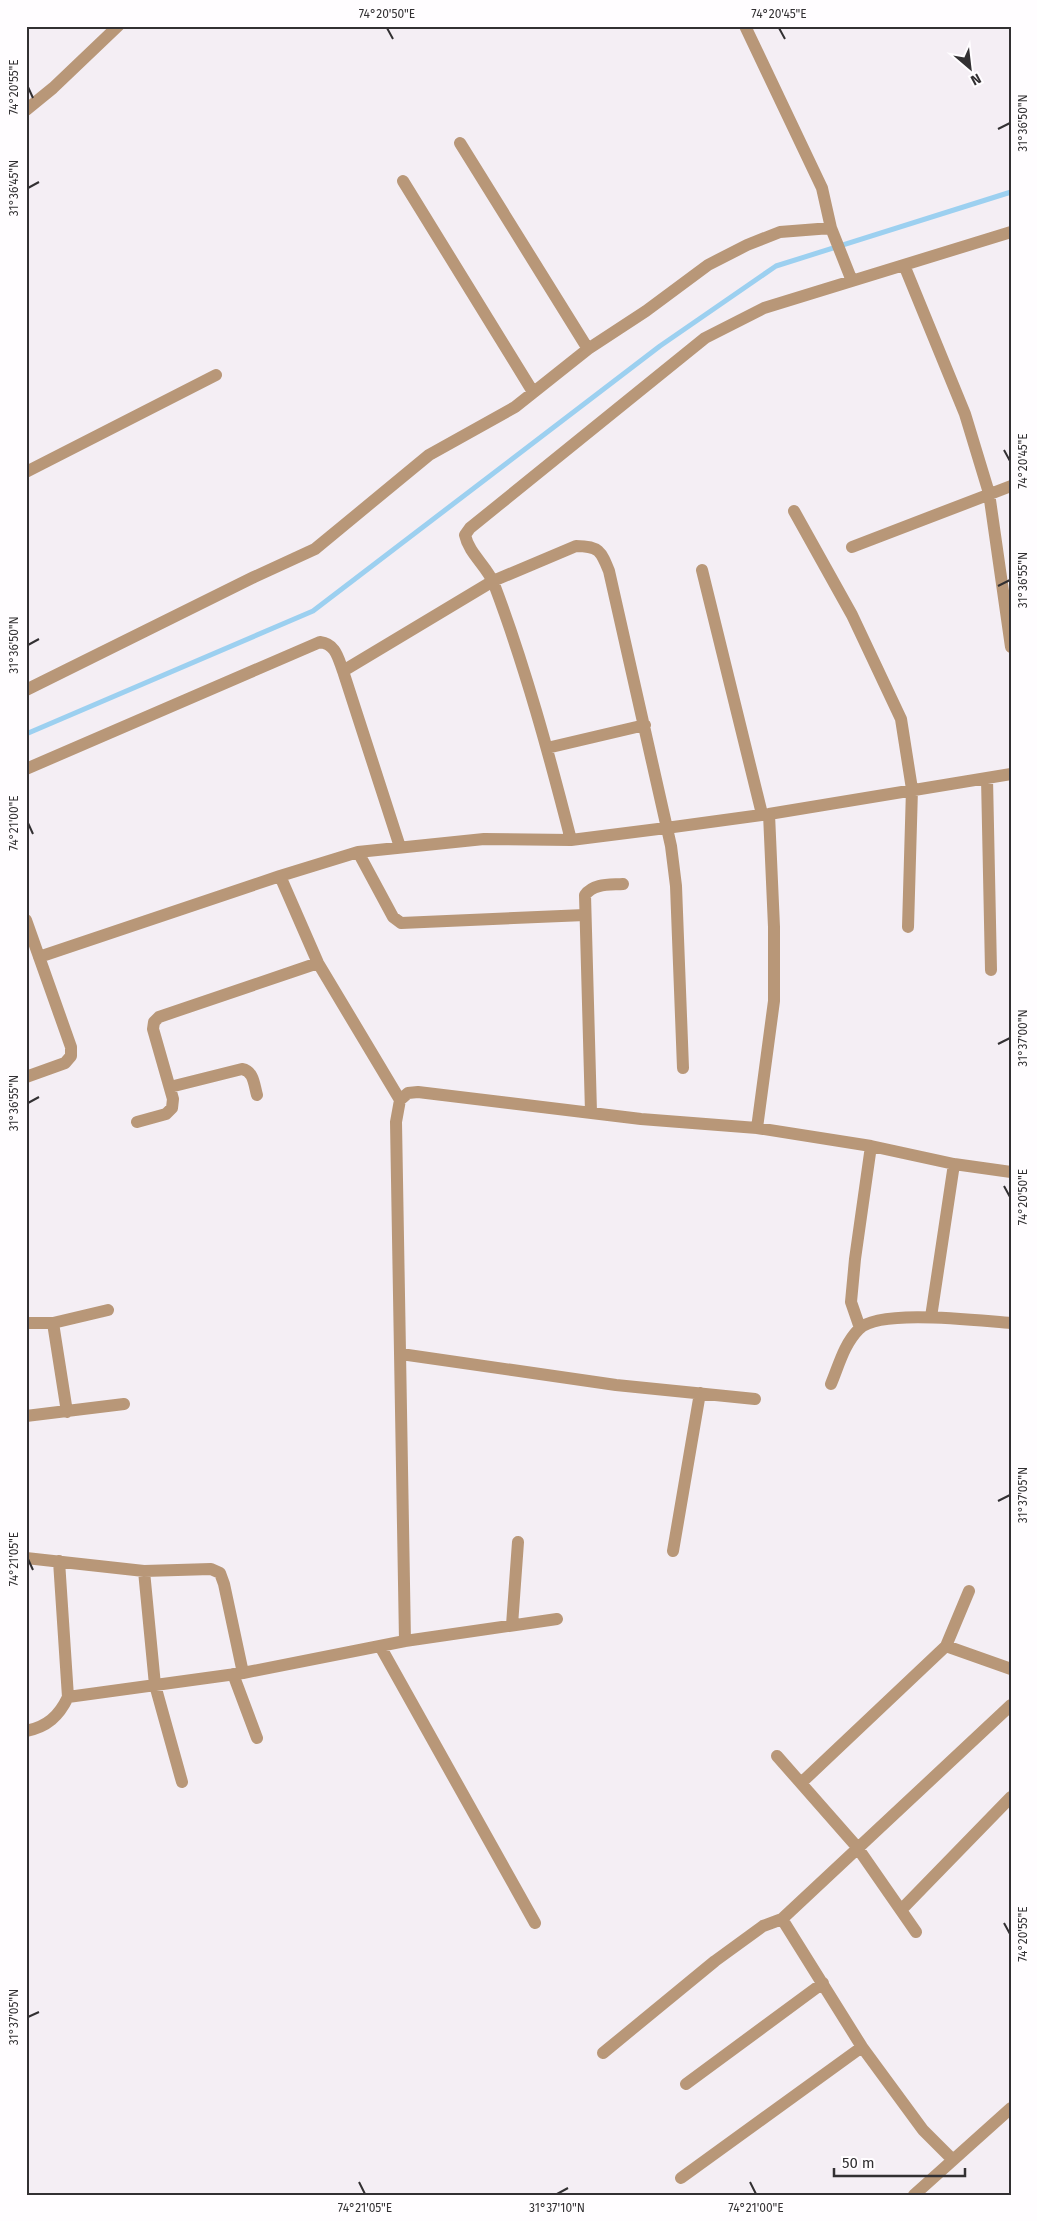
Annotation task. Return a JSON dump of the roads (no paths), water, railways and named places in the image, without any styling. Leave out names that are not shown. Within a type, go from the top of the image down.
[{"type":"street","points":[[26,110],[53,88],[118,26]]},
{"type":"street","points":[[745,26],[822,188],[831,228],[852,281]]},
{"type":"street","points":[[460,143],[588,349]]},
{"type":"street","points":[[403,181],[533,392]]},
{"type":"street","points":[[26,690],[254,576],[315,549],[429,455],[515,406],[588,349],[646,311],[708,265],[747,245],[780,232],[831,228]]},
{"type":"street","points":[[571,840],[547,748],[493,581],[467,544],[465,535],[470,528],[705,338],[764,308],[1011,232]]},
{"type":"street","points":[[904,265],[965,414],[989,493],[1011,646]]},
{"type":"street","points":[[26,472],[216,375]]},
{"type":"street","points":[[852,548],[1011,486]]},
{"type":"street","points":[[794,512],[852,615],[901,719],[912,789],[908,927]]},
{"type":"street","points":[[343,671],[493,581],[576,546],[591,546],[601,552],[610,571],[646,725],[671,846],[676,886],[683,1068]]},
{"type":"street","points":[[702,570],[766,814],[774,927],[774,1002],[757,1128]]},
{"type":"street","points":[[26,769],[320,642],[328,643],[334,648],[343,671],[400,846]]},
{"type":"street","points":[[547,748],[646,725]]},
{"type":"street","points":[[39,957],[280,876],[358,852],[400,846],[484,839],[571,840],[766,814],[1011,774]]},
{"type":"street","points":[[987,778],[991,970]]},
{"type":"street","points":[[358,852],[393,917],[401,923],[585,915]]},
{"type":"street","points":[[280,876],[318,963],[400,1100]]},
{"type":"street","points":[[591,1112],[585,895],[589,889],[596,886],[623,884]]},
{"type":"street","points":[[26,920],[71,1047],[71,1056],[65,1063],[26,1077]]},
{"type":"street","points":[[137,1122],[166,1114],[172,1108],[173,1099],[153,1029],[154,1022],[159,1017],[318,963]]},
{"type":"street","points":[[170,1087],[242,1069],[247,1070],[251,1074],[257,1095]]},
{"type":"street","points":[[405,1641],[396,1122],[400,1100],[408,1093],[418,1092],[641,1119],[757,1128],[871,1146],[954,1164],[1011,1172]]},
{"type":"street","points":[[860,1328],[852,1302],[855,1259],[871,1146]]},
{"type":"street","points":[[931,1317],[954,1164]]},
{"type":"street","points":[[26,1323],[53,1323],[108,1310]]},
{"type":"street","points":[[831,1384],[847,1345],[860,1328],[872,1322],[931,1317],[1011,1323]]},
{"type":"street","points":[[53,1323],[67,1412]]},
{"type":"street","points":[[401,1354],[616,1385],[755,1399]]},
{"type":"street","points":[[673,1551],[700,1393]]},
{"type":"street","points":[[26,1416],[124,1404]]},
{"type":"street","points":[[512,1624],[518,1542]]},
{"type":"street","points":[[26,1558],[144,1570],[211,1569],[220,1574],[224,1584],[238,1673],[257,1738]]},
{"type":"street","points":[[26,1731],[50,1722],[62,1709],[68,1697],[58,1561]]},
{"type":"street","points":[[144,1570],[155,1685],[182,1782]]},
{"type":"street","points":[[801,1783],[946,1646],[969,1591]]},
{"type":"street","points":[[68,1697],[238,1673],[405,1641],[557,1619]]},
{"type":"street","points":[[380,1646],[535,1923]]},
{"type":"street","points":[[946,1646],[1011,1669]]},
{"type":"street","points":[[603,2053],[715,1961],[763,1926],[782,1919],[857,1847],[1011,1706]]},
{"type":"street","points":[[777,1756],[857,1847],[916,1932]]},
{"type":"street","points":[[901,1910],[1011,1797]]},
{"type":"street","points":[[782,1919],[862,2047],[923,2130],[952,2159]]},
{"type":"street","points":[[686,2084],[823,1983]]},
{"type":"street","points":[[681,2178],[862,2047]]},
{"type":"street","points":[[914,2195],[1011,2108]]},
{"type":"waterway","points":[[26,734],[313,611],[660,346],[776,266],[1011,192]]}]
